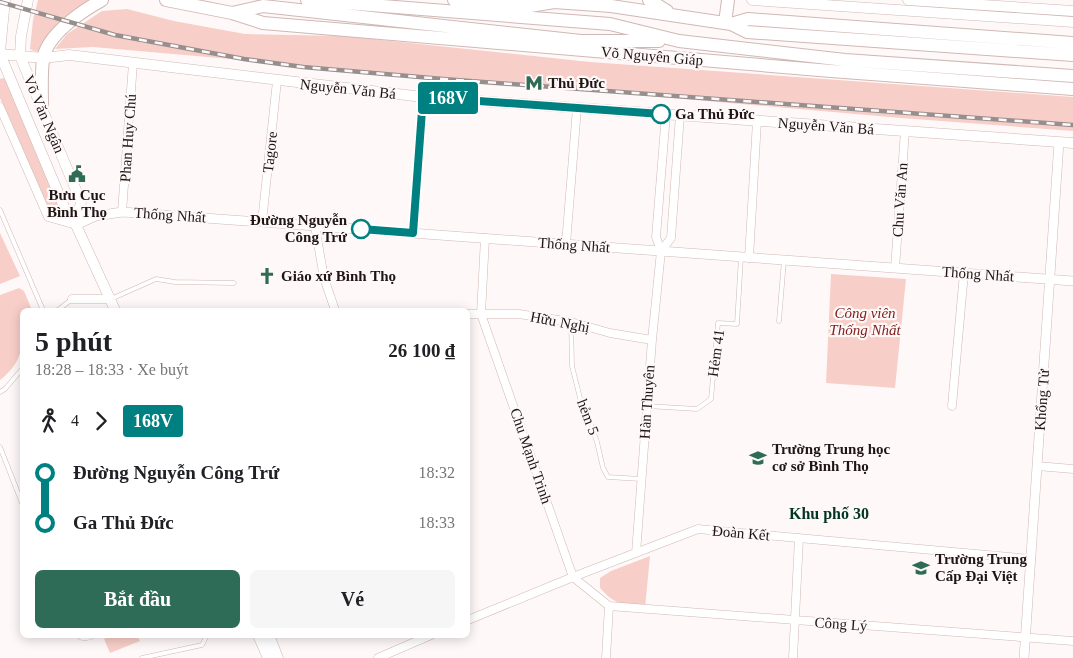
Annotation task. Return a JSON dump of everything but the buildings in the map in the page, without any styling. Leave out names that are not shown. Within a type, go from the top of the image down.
[{"type":"highway","points":[[42,107],[43,58],[46,50],[64,26],[102,0]]},
{"type":"highway","name":"Võ Nguyên Giáp","points":[[166,0],[232,13],[263,23],[831,71],[1073,89]]},
{"type":"highway","name":"Võ Nguyên Giáp","points":[[307,0],[610,24],[679,41]]},
{"type":"highway","points":[[454,0],[530,6],[549,2],[612,6],[728,23],[747,32],[1073,55]]},
{"type":"highway","points":[[649,0],[674,14]]},
{"type":"highway","points":[[728,0],[728,23]]},
{"type":"highway","name":"Võ Nguyên Giáp","points":[[232,13],[263,6],[581,41],[679,41],[845,60],[1073,76]]},
{"type":"highway","points":[[728,23],[748,19],[1073,43]]},
{"type":"highway","points":[[831,71],[845,60]]},
{"type":"highway","points":[[902,64],[916,77]]},
{"type":"main road","name":"Võ Văn Ngân","points":[[5,0],[0,53],[66,209],[76,225],[115,308]]},
{"type":"main road","name":"Võ Văn Ngân","points":[[28,0],[21,36],[20,56],[81,202],[76,225]]},
{"type":"main road","points":[[752,0],[1073,22]]},
{"type":"main road","points":[[908,0],[1073,11]]},
{"type":"main road","name":"Nguyễn Văn Bá","points":[[0,53],[43,58],[69,56],[423,97],[1073,144]]},
{"type":"main road","points":[[259,638],[268,658]]},
{"type":"main road","points":[[269,638],[278,658]]},
{"type":"street","name":"Phan Huy Chú","points":[[122,212],[133,63]]},
{"type":"street","name":"Tagore","points":[[262,222],[278,81]]},
{"type":"street","points":[[413,233],[423,97]]},
{"type":"street","points":[[0,107],[48,216],[76,225]]},
{"type":"street","points":[[566,244],[577,108]]},
{"type":"street","name":"Hàn Thuyên","points":[[636,553],[652,340],[661,251],[656,237],[666,114]]},
{"type":"street","name":"Hàn Thuyên","points":[[661,251],[671,238],[680,115]]},
{"type":"street","points":[[745,257],[758,121]]},
{"type":"street","name":"Chu Văn An","points":[[895,268],[905,131]]},
{"type":"street","name":"Khổng Tử","points":[[1024,658],[1059,142]]},
{"type":"street","name":"Thống Nhất","points":[[76,225],[96,216],[122,212],[1073,281]]},
{"type":"street","points":[[315,226],[324,278],[334,308]]},
{"type":"street","name":"Chu Mạnh Trinh","points":[[485,238],[481,314],[573,577]]},
{"type":"street","points":[[952,406],[964,274]]},
{"type":"street","points":[[72,299],[110,299]]},
{"type":"street","name":"Hữu Nghị","points":[[470,314],[519,314],[572,322],[610,333],[652,340]]},
{"type":"street","points":[[1037,466],[1073,469]]},
{"type":"street","name":"Đoàn Kết","points":[[470,619],[698,529],[1030,559]]},
{"type":"street","points":[[793,658],[799,538]]},
{"type":"street","points":[[573,577],[609,606],[606,658]]},
{"type":"street","name":"Công Lý","points":[[609,606],[1073,641]]},
{"type":"street","points":[[378,658],[425,638]]},
{"type":"lane","points":[[0,210],[42,308]]},
{"type":"lane","name":"Hẻm 41","points":[[647,406],[696,410],[711,400],[718,323],[738,324],[745,257]]},
{"type":"lane","points":[[779,321],[784,260]]},
{"type":"lane","points":[[110,299],[156,279],[175,282],[234,283]]},
{"type":"lane","points":[[61,308],[72,299]]},
{"type":"lane","name":"hẻm 5","points":[[572,322],[572,366],[583,410],[589,419],[598,442],[603,468],[608,477],[641,479]]},
{"type":"lane","points":[[0,392],[6,389],[20,371]]},
{"type":"lane","points":[[0,447],[20,498]]},
{"type":"lane","points":[[142,658],[202,645],[206,638]]},
{"type":"green space","points":[[38,0],[94,0],[40,52],[30,49],[33,20]]},
{"type":"green space","points":[[127,9],[174,21],[245,34],[344,36],[590,62],[1073,97],[1073,131],[901,118],[93,47],[55,49],[67,34],[102,11]]},
{"type":"green space","points":[[3,78],[7,81],[62,210],[56,216],[51,214],[0,98],[0,79]]},
{"type":"green space","points":[[0,233],[20,276],[0,284]]},
{"type":"green space","name":"Công viên Thống Nhất","points":[[831,274],[906,279],[895,388],[826,383]]},
{"type":"green space","points":[[19,288],[24,291],[31,308],[20,308],[19,357],[9,372],[0,380],[0,295]]},
{"type":"green space","points":[[650,556],[645,608],[615,601],[600,588],[600,578],[611,571]]},
{"type":"green space","points":[[138,638],[140,641],[110,653],[104,639]]},
{"type":"railway","points":[[0,2],[115,35],[244,59],[303,67],[1073,125]]},
{"type":"bus line","name":"168V","points":[[361,229],[413,233],[423,97],[661,114]]},
{"type":"place","name":"Thủ Đức","points":[[534,83]]},
{"type":"place","name":"Ga Thủ Đức","points":[[661,114]]},
{"type":"place","name":"Bưu Cục Bình Thọ","points":[[77,174]]},
{"type":"place","name":"Đường Nguyễn Công Trứ","points":[[361,229]]},
{"type":"place","name":"Giáo xứ Bình Thọ","points":[[267,276]]},
{"type":"place","name":"Trường Trung học cơ sở Bình Thọ","points":[[758,458]]},
{"type":"place","name":"Trường Trung Cấp Đại Việt","points":[[921,568]]},
{"type":"district","name":"Khu phố 30","points":[[829,513]]}]
